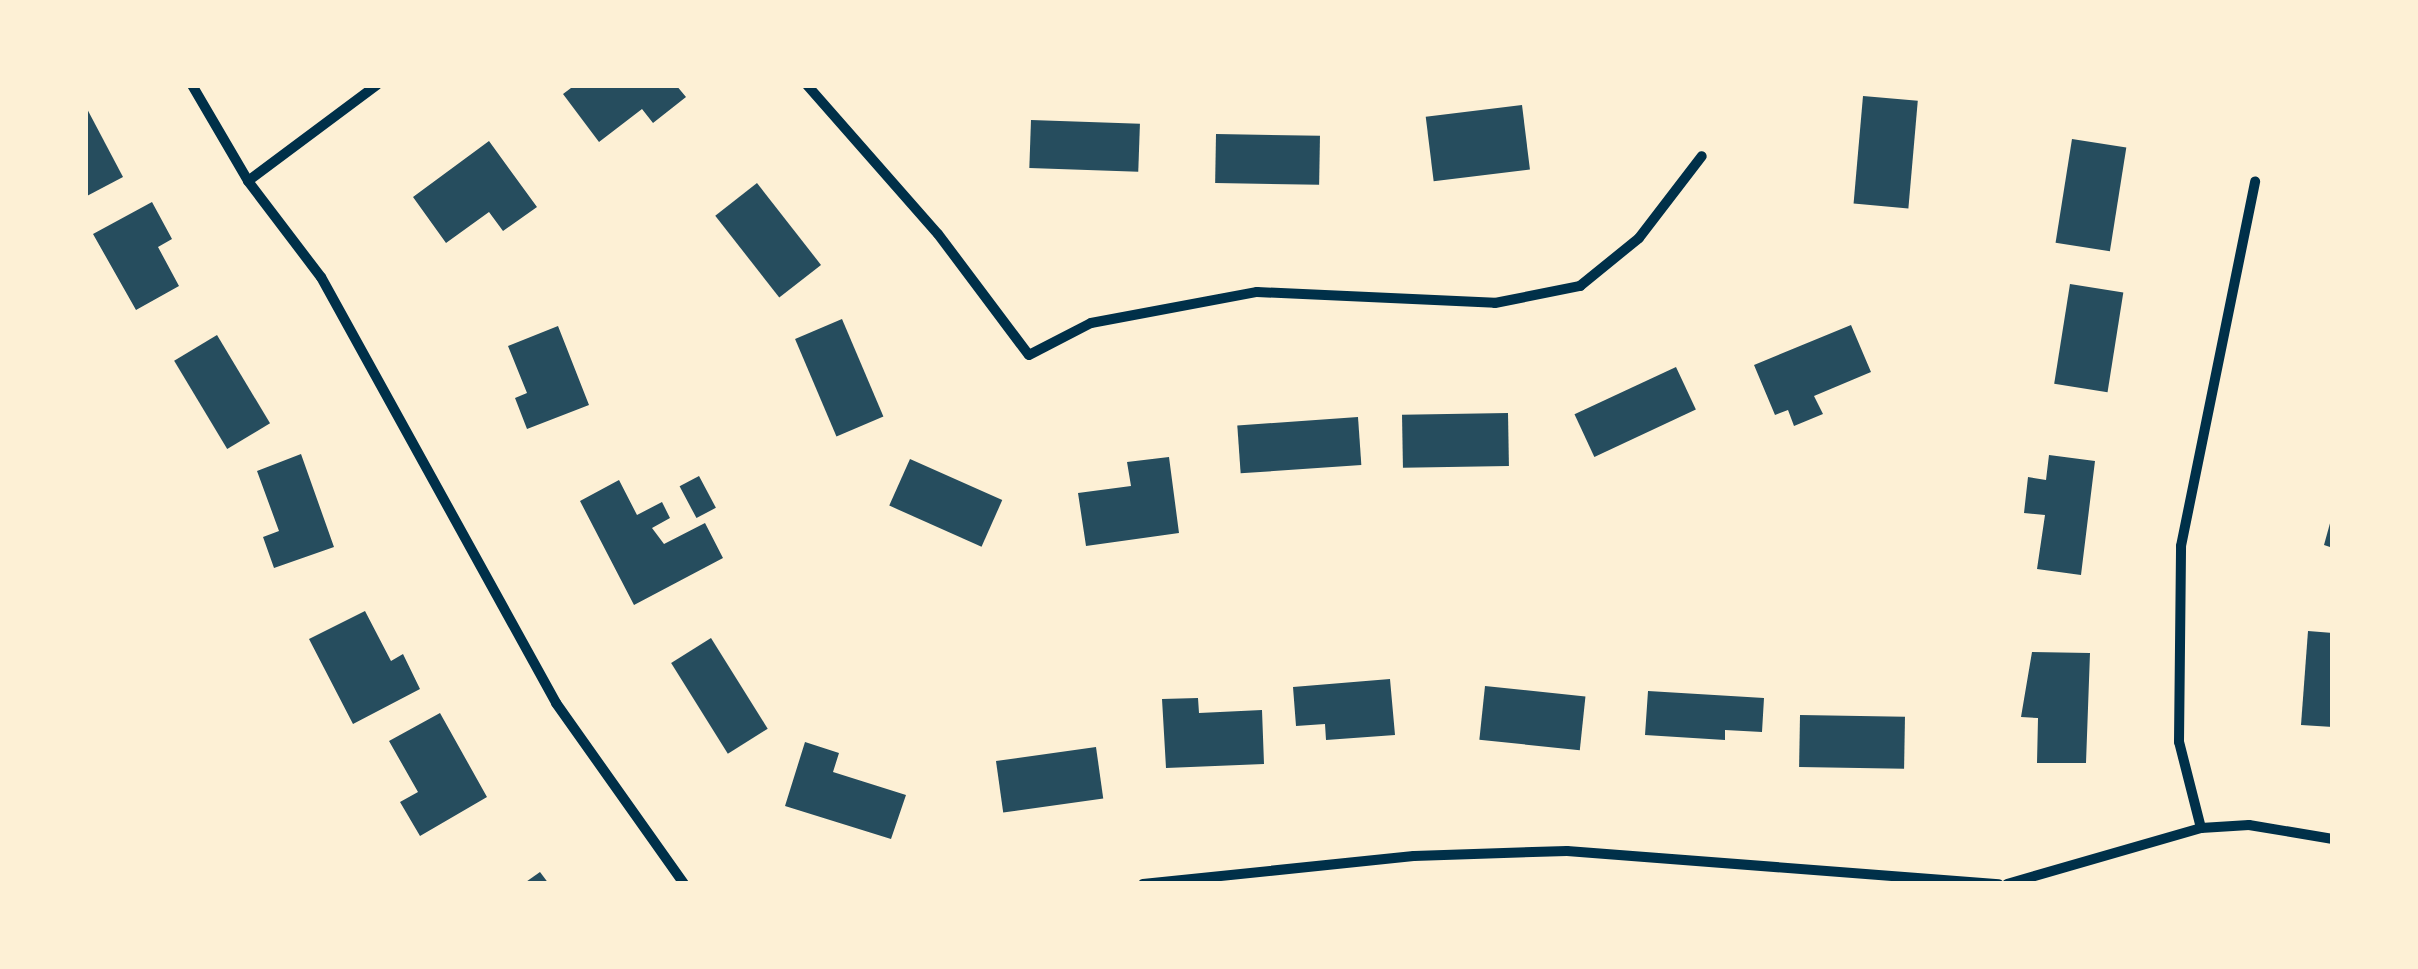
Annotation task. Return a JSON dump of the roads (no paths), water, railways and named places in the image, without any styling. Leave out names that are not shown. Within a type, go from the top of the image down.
[{"type":"street","points":[[192,85],[248,180],[322,277],[556,703],[684,884]]},
{"type":"street","points":[[248,180],[377,85]]},
{"type":"street","points":[[807,85],[938,234],[1029,355],[1092,322],[1257,292],[1495,303],[1580,286],[1639,238],[1702,156]]},
{"type":"street","points":[[2201,828],[2179,742],[2182,546],[2255,182]]},
{"type":"street","points":[[2007,884],[2201,828],[2249,825],[2333,839]]},
{"type":"street","points":[[1143,884],[1414,856],[1568,851],[1998,884]]}]
